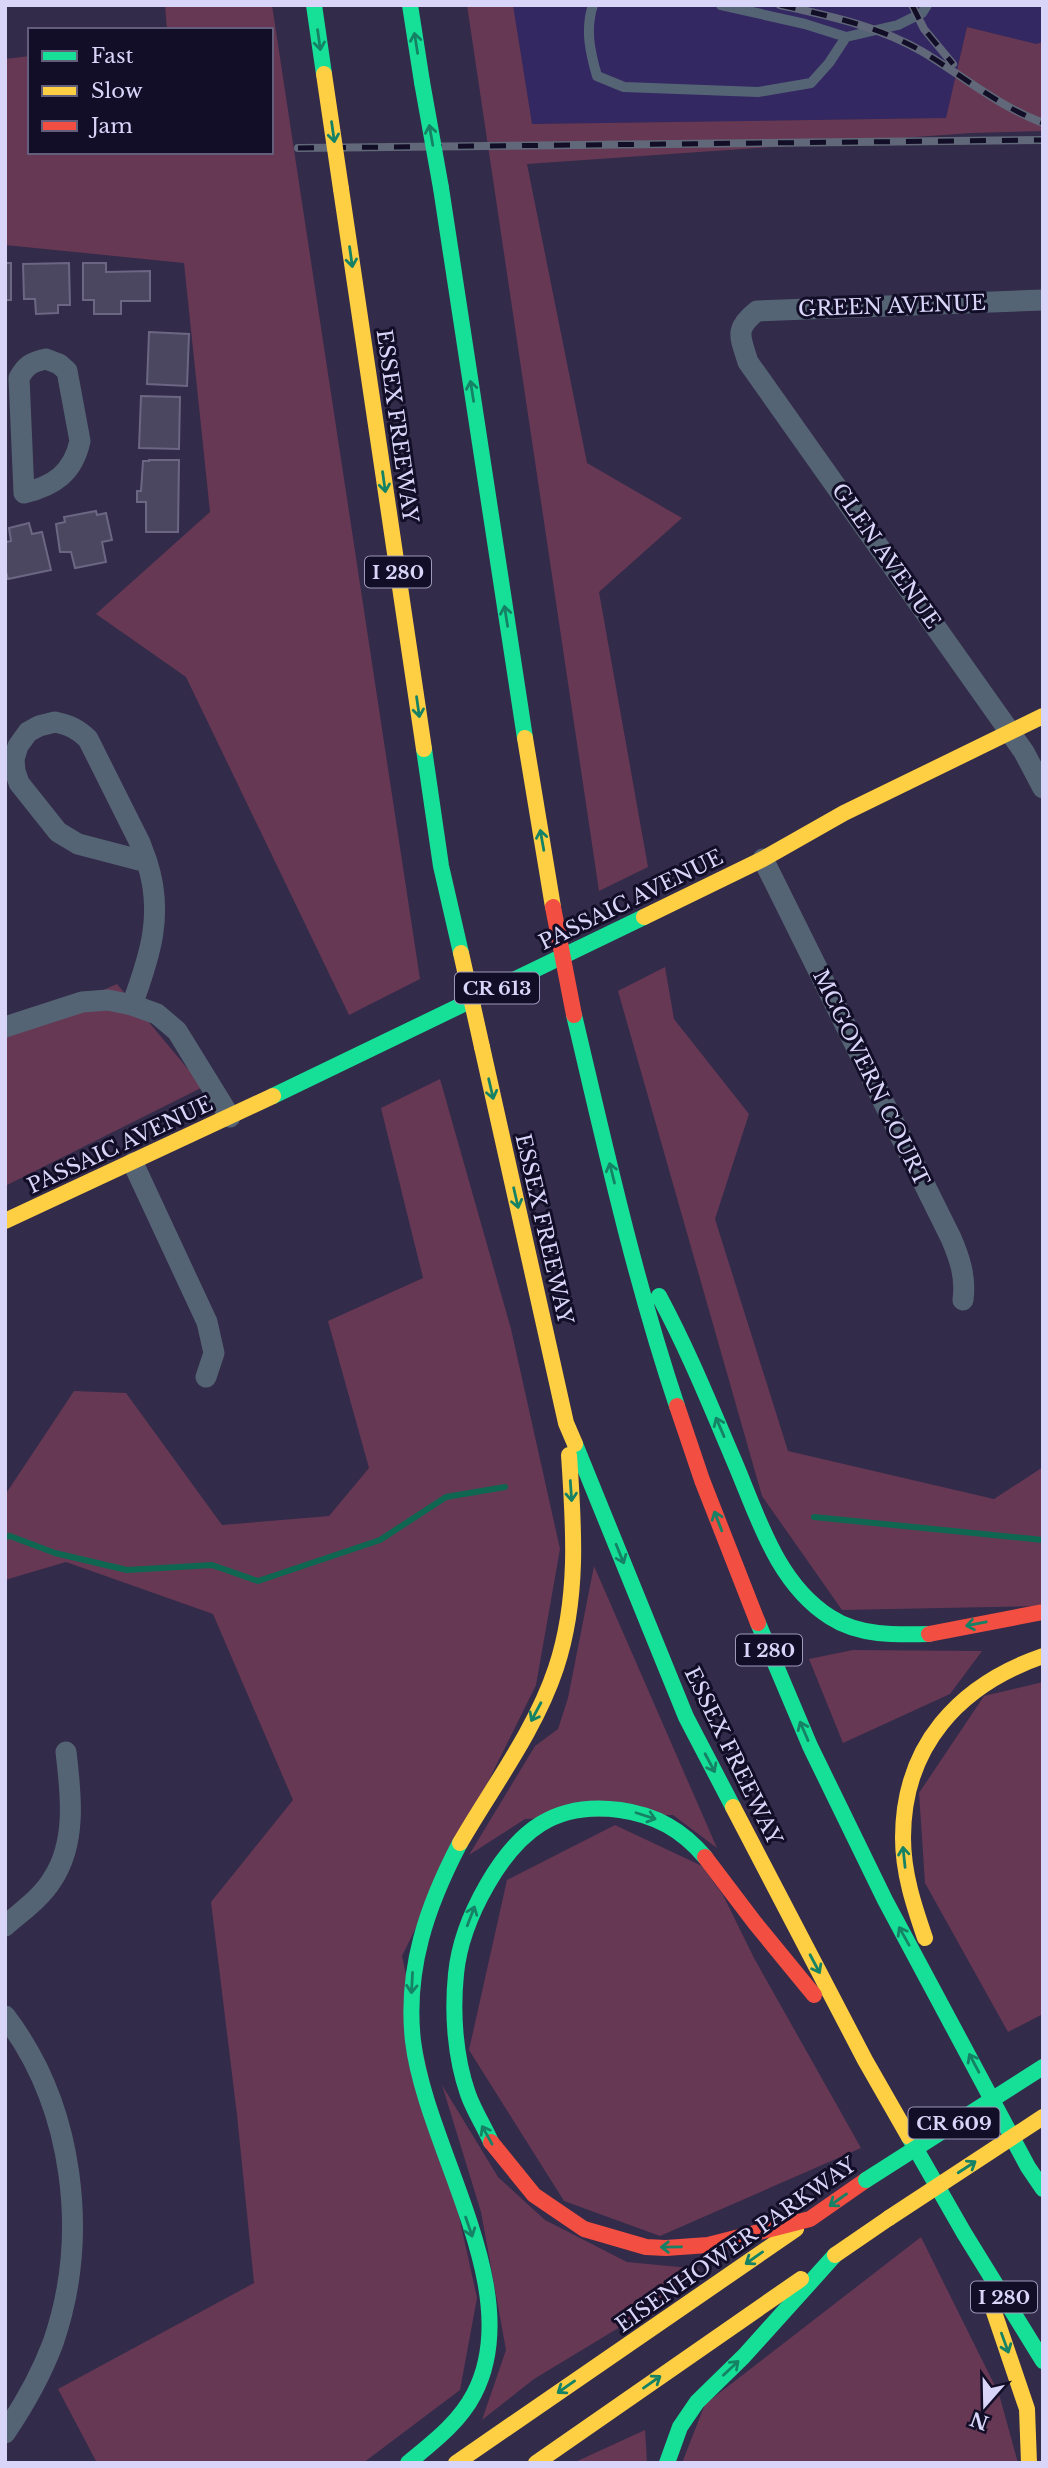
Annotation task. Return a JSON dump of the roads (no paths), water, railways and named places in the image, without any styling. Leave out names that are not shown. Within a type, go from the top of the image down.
[{"type":"main road","name":"ESSEX FREEWAY","points":[[314,5],[441,866],[566,1423],[686,1717],[865,2060],[964,2233],[1043,2361]]},
{"type":"main road","name":"I 280","points":[[410,5],[554,908],[574,1015],[628,1240],[666,1375],[744,1591],[810,1746],[885,1900],[1028,2167],[1043,2187]]},
{"type":"main road","name":"PASSAIC AVENUE","points":[[5,1221],[230,1117],[763,859],[844,813],[1043,716]]},
{"type":"main road","points":[[628,1240],[680,1333],[777,1561],[792,1586],[808,1602],[829,1618],[849,1628],[896,1636],[943,1631],[1043,1612]]},
{"type":"main road","points":[[408,2463],[445,2433],[476,2392],[486,2366],[492,2320],[489,2292],[481,2263],[424,2097],[413,2033],[412,1975],[419,1939],[436,1890],[542,1702],[555,1671],[570,1608],[574,1534],[566,1423]]},
{"type":"main road","points":[[961,2038],[912,1900],[902,1838],[904,1809],[910,1782],[920,1757],[933,1734],[968,1693],[1012,1667],[1043,1656]]},
{"type":"main road","points":[[810,2219],[710,2244],[648,2247],[593,2233],[558,2214],[536,2196],[499,2157],[471,2104],[461,2075],[453,2020],[453,1994],[461,1944],[470,1916],[487,1882],[511,1847],[527,1832],[547,1820],[568,1811],[594,1808],[622,1809],[649,1815],[672,1826],[697,1848],[865,2060]]},
{"type":"main road","name":"EISENHOWER PARKWAY","points":[[456,2463],[866,2180],[1043,2067]]},
{"type":"main road","name":"CR 609","points":[[835,2255],[1043,2117]]},
{"type":"main road","points":[[964,2233],[1016,2372],[1027,2409],[1030,2463]]},
{"type":"main road","points":[[536,2463],[835,2255]]},
{"type":"main road","points":[[667,2463],[676,2432],[697,2400],[742,2358],[835,2255]]},
{"type":"street","name":"GREEN AVENUE","points":[[744,322],[757,311],[1040,305]]},
{"type":"street","name":"GLEN AVENUE","points":[[744,322],[740,334],[748,362],[1027,757],[1043,788]]},
{"type":"street","points":[[46,359],[59,364],[67,371],[80,441],[78,453],[70,468],[58,481],[42,489],[15,496],[19,378],[24,368],[33,362],[46,359]]},
{"type":"street","points":[[132,1005],[150,957],[155,911],[154,884],[147,862],[140,843],[88,740],[79,730],[68,724],[55,722],[28,732],[18,746],[14,759],[15,771],[19,783],[58,832],[78,844],[147,862]]},
{"type":"street","name":"MCGOVERN COURT","points":[[763,859],[951,1238],[961,1262],[965,1283],[963,1300]]},
{"type":"street","points":[[5,1027],[82,1002],[108,1000],[157,1014],[177,1031],[230,1117]]},
{"type":"street","points":[[133,1163],[207,1322],[214,1353],[206,1377]]},
{"type":"street","points":[[5,1926],[53,1880],[65,1849],[71,1792],[66,1752]]},
{"type":"street","points":[[5,2015],[29,2052],[45,2086],[57,2122],[72,2195],[73,2232],[65,2295],[52,2343],[38,2378],[5,2433]]},
{"type":"lane","points":[[593,5],[589,17],[589,50],[597,76],[624,87],[758,92],[811,83],[829,63],[846,37]]},
{"type":"lane","points":[[721,5],[805,24],[846,37],[898,25],[922,13],[927,5]]},
{"type":"waterway","points":[[5,1537],[10,1536],[55,1553],[127,1570],[212,1565],[258,1581],[380,1540],[446,1497],[505,1487]]},
{"type":"waterway","points":[[814,1517],[1043,1540]]},
{"type":"railway","points":[[780,5],[817,13],[889,35],[923,52],[996,99],[1043,123]]},
{"type":"railway","points":[[912,5],[924,29],[953,64]]},
{"type":"railway","points":[[298,148],[1043,140]]}]
